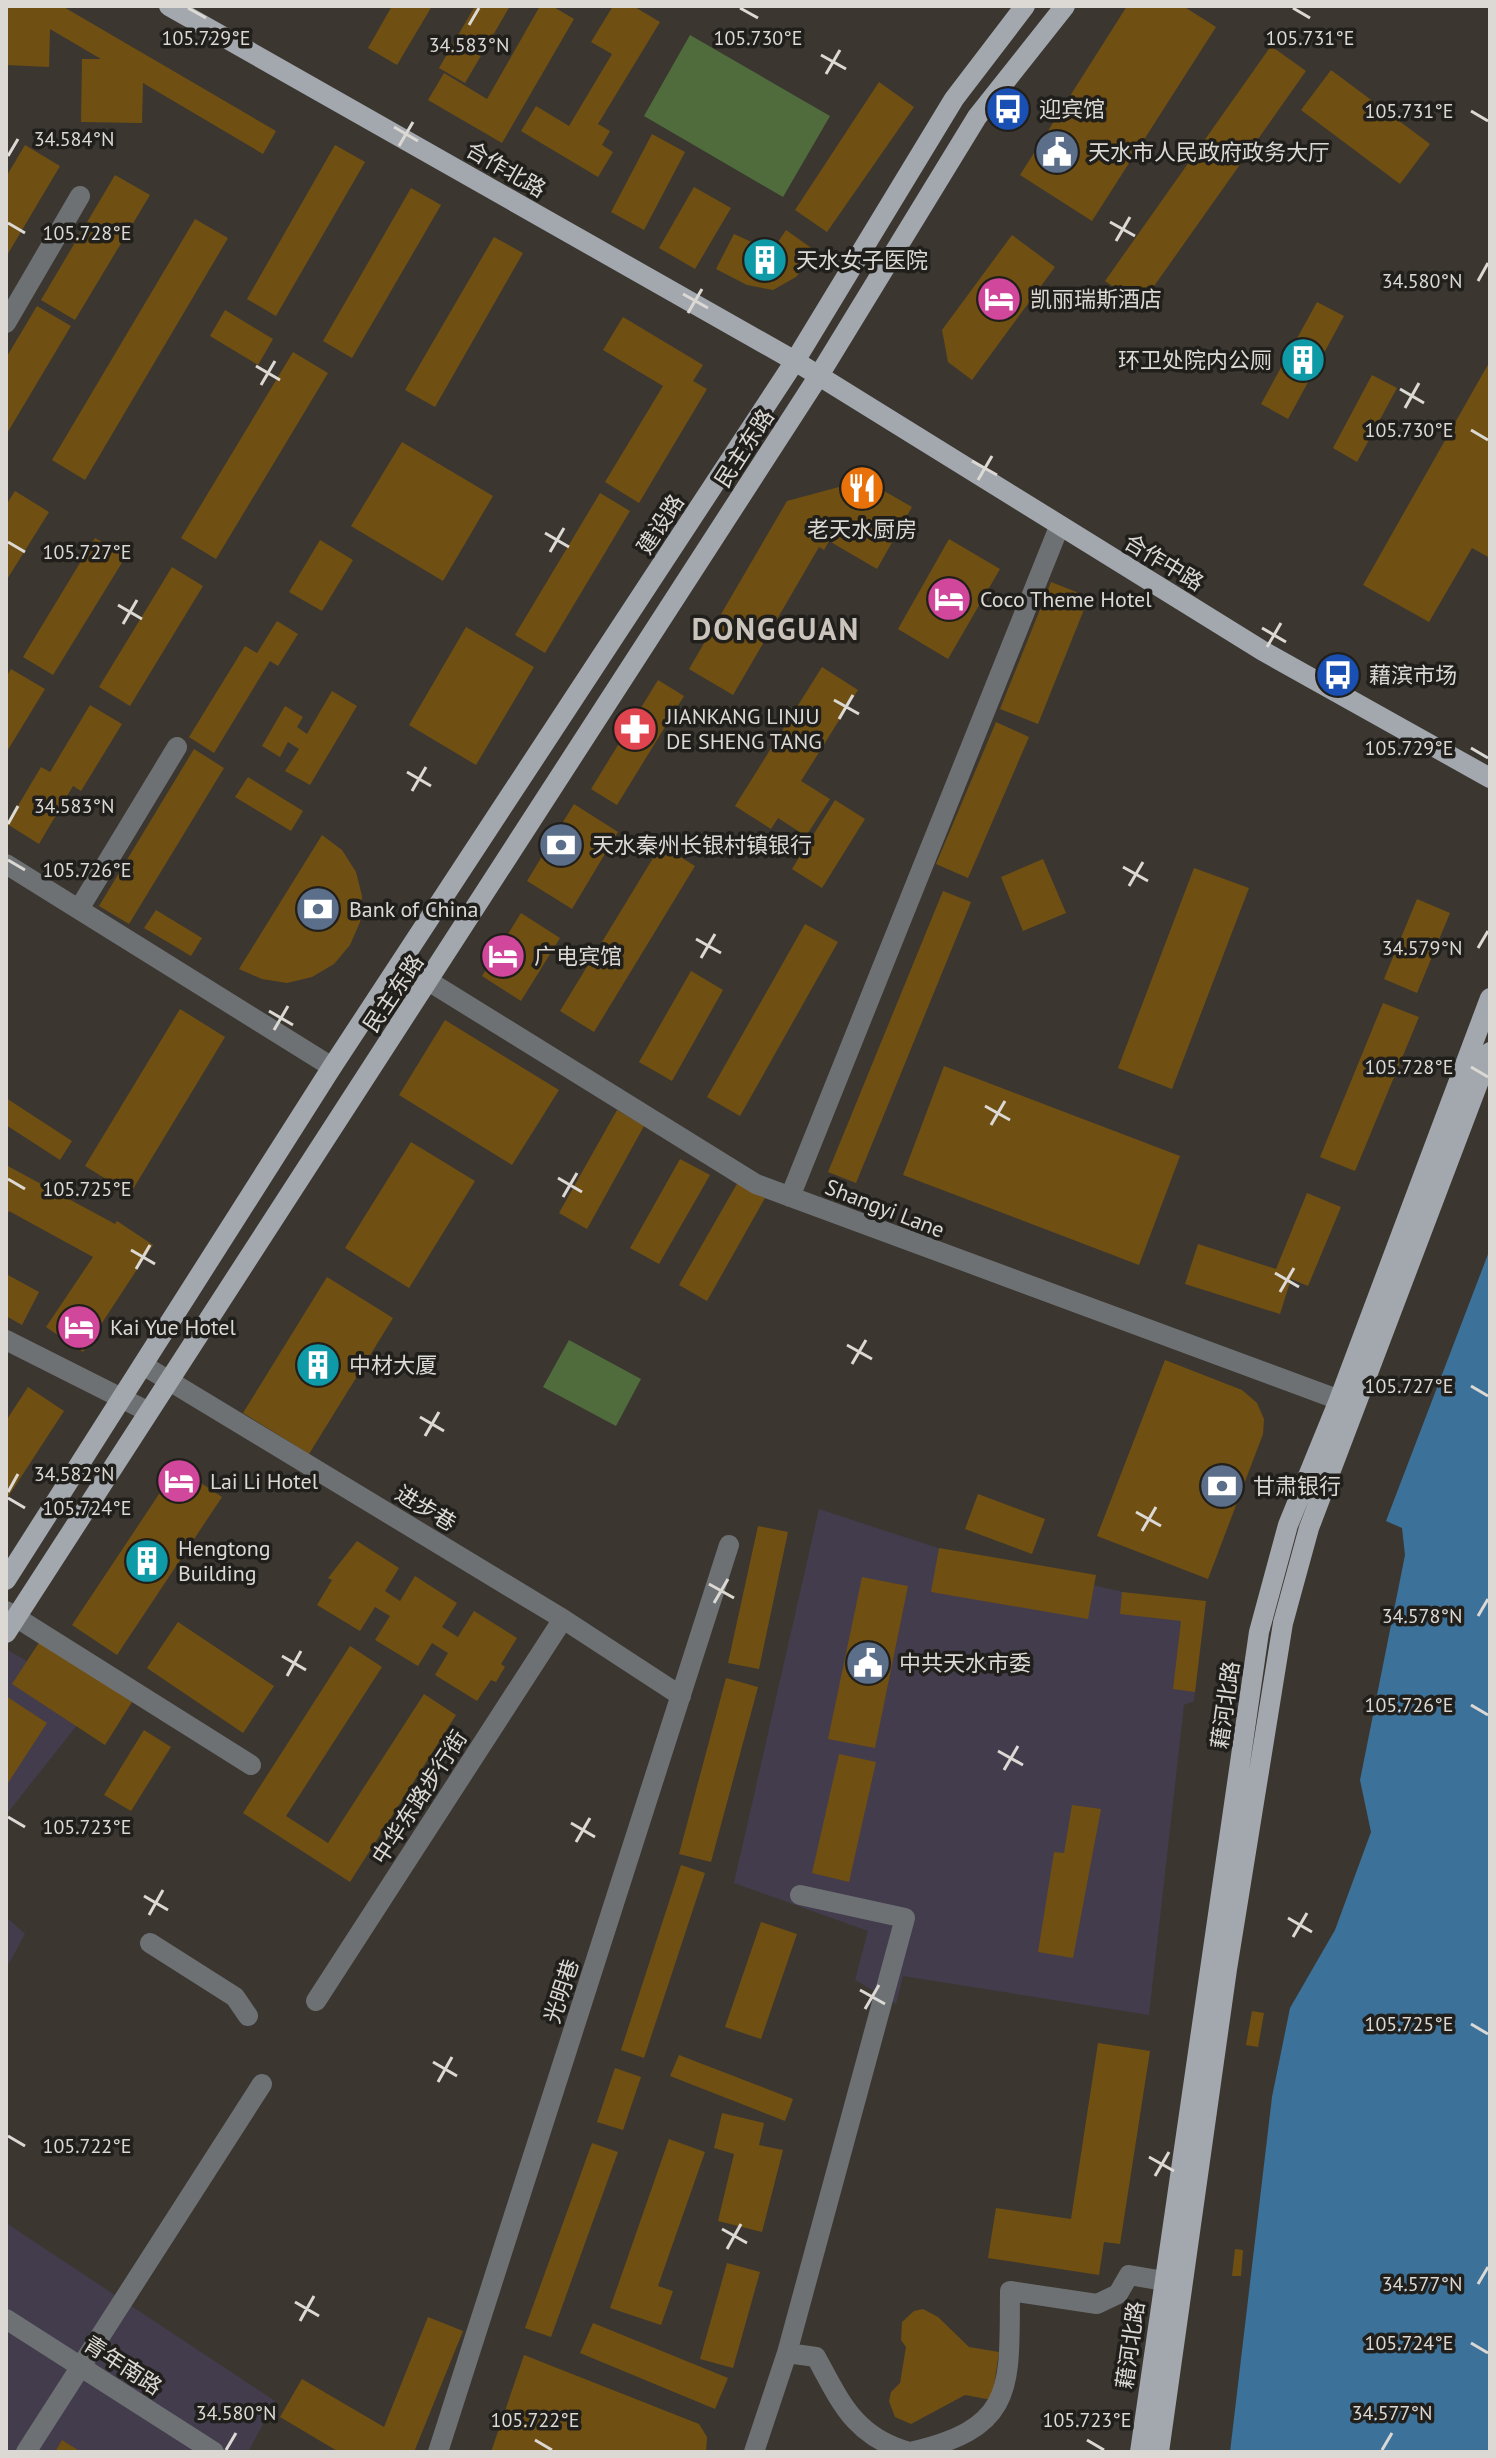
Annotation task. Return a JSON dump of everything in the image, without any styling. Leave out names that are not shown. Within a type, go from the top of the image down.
[{"type":"main road","name":"合作北路","points":[[169,6],[795,361],[818,377]]},
{"type":"main road","name":"建设路","points":[[332,1067],[795,361],[954,99],[1025,6]]},
{"type":"main road","points":[[818,377],[977,117],[1065,6]]},
{"type":"main road","name":"合作中路","points":[[818,377],[1263,651],[1490,778]]},
{"type":"main road","name":"民主东路","points":[[9,1621],[430,982],[818,377]]},
{"type":"main road","name":"藉河北路","points":[[1159,2452],[1227,1969],[1283,1623],[1348,1403],[1490,998]]},
{"type":"main road","name":"藉河北路","points":[[1140,2452],[1259,1632],[1288,1525],[1348,1403],[1490,1052]]},
{"type":"main road","points":[[6,1580],[332,1067]]},
{"type":"street","points":[[6,323],[80,196]]},
{"type":"street","points":[[790,1197],[1059,527]]},
{"type":"street","points":[[79,909],[177,747]]},
{"type":"street","points":[[6,864],[332,1067]]},
{"type":"street","name":"Shangyi Lane","points":[[430,982],[756,1184],[1348,1403]]},
{"type":"street","points":[[6,1340],[147,1411]]},
{"type":"street","name":"进步巷","points":[[143,1365],[563,1619],[681,1696]]},
{"type":"street","name":"光明巷","points":[[438,2452],[729,1545]]},
{"type":"street","name":"中华东路步行街","points":[[316,2001],[563,1619]]},
{"type":"street","points":[[9,1621],[251,1765]]},
{"type":"street","points":[[754,2452],[787,2353],[905,1918],[800,1895]]},
{"type":"street","points":[[150,1943],[235,1997],[248,2016]]},
{"type":"street","points":[[26,2452],[262,2084]]},
{"type":"street","points":[[787,2353],[816,2357],[848,2415],[877,2441],[909,2452],[962,2437],[974,2430],[1000,2401],[1009,2374],[1010,2291],[1097,2304],[1118,2294],[1129,2275],[1164,2281]]},
{"type":"street","name":"青年南路","points":[[6,2319],[214,2452]]},
{"type":"shaded area","points":[[819,1509],[959,1555],[1203,1610],[1194,1701],[1184,1705],[1149,2015],[903,1976],[896,2004],[855,1980],[868,1931],[734,1883]]},
{"type":"shaded area","points":[[6,1649],[96,1701],[6,1815]]},
{"type":"shaded area","points":[[6,1917],[25,1934],[6,1969]]},
{"type":"shaded area","points":[[6,2223],[275,2401],[248,2452],[6,2452]]},
{"type":"green space","points":[[690,35],[830,116],[783,197],[644,116]]},
{"type":"green space","points":[[569,1340],[641,1379],[616,1426],[543,1387]]},
{"type":"water","points":[[1490,1249],[1490,2452],[1230,2452],[1272,2097],[1290,2008],[1335,1930],[1371,1832],[1360,1780],[1405,1555],[1402,1528],[1386,1521]]},
{"type":"building","points":[[6,6],[62,6],[276,131],[263,154],[143,83],[142,123],[81,122],[82,59],[101,59],[50,29],[49,67],[6,65]]},
{"type":"building","points":[[392,6],[432,6],[397,65],[368,48]]},
{"type":"building","points":[[475,6],[510,6],[465,83],[439,68]]},
{"type":"building","points":[[540,6],[552,6],[574,19],[502,143],[428,100],[444,73],[487,99]]},
{"type":"building","points":[[613,6],[633,6],[660,22],[598,124],[610,131],[602,145],[613,152],[598,177],[521,131],[536,106],[569,126],[612,54],[591,42]]},
{"type":"building","points":[[1127,6],[1183,6],[1216,27],[1092,221],[1020,175]]},
{"type":"building","points":[[1271,46],[1306,71],[1140,306],[1105,281]]},
{"type":"building","points":[[1331,70],[1430,144],[1400,184],[1301,110]]},
{"type":"building","points":[[879,82],[914,107],[827,232],[795,210]]},
{"type":"building","points":[[652,134],[685,152],[644,230],[611,212]]},
{"type":"building","points":[[25,145],[60,166],[6,257],[6,177]]},
{"type":"building","points":[[335,145],[365,162],[276,316],[247,299]]},
{"type":"building","points":[[115,175],[150,195],[75,320],[41,300]]},
{"type":"building","points":[[694,187],[731,208],[695,269],[659,248]]},
{"type":"building","points":[[411,188],[441,205],[352,358],[323,341]]},
{"type":"building","points":[[195,219],[228,238],[85,480],[52,460]]},
{"type":"building","name":"天水女子医院","points":[[786,230],[817,252],[796,277],[773,290],[747,285],[716,269],[734,234],[772,251]]},
{"type":"building","name":"凯丽瑞斯酒店","points":[[1012,235],[1055,267],[972,380],[948,362],[942,330]]},
{"type":"building","points":[[494,237],[523,253],[435,407],[405,390]]},
{"type":"building","name":"环卫处院内公厕","points":[[1317,302],[1344,316],[1288,419],[1261,404]]},
{"type":"building","points":[[37,306],[71,326],[6,435],[6,358]]},
{"type":"building","points":[[225,310],[273,339],[258,365],[210,336]]},
{"type":"building","points":[[623,317],[703,365],[693,381],[707,389],[639,503],[605,482],[663,386],[603,350]]},
{"type":"building","points":[[293,352],[328,373],[216,559],[181,538]]},
{"type":"building","points":[[1490,361],[1490,558],[1472,548],[1429,622],[1363,585]]},
{"type":"building","points":[[1372,375],[1397,388],[1357,462],[1333,448]]},
{"type":"building","points":[[402,442],[493,496],[443,581],[351,526]]},
{"type":"building","points":[[865,480],[912,507],[877,569],[829,541],[824,550],[819,547],[733,695],[689,669],[787,501]]},
{"type":"building","points":[[15,491],[49,512],[6,581],[6,505]]},
{"type":"building","points":[[600,493],[630,511],[545,653],[515,635]]},
{"type":"building","points":[[95,538],[126,556],[53,675],[23,657]]},
{"type":"building","name":"Coco Theme Hotel","points":[[949,539],[1000,569],[948,659],[898,629]]},
{"type":"building","points":[[320,540],[353,560],[322,611],[289,592]]},
{"type":"building","points":[[172,567],[203,586],[130,706],[99,687]]},
{"type":"building","points":[[1051,582],[1089,597],[1038,724],[1000,709]]},
{"type":"building","points":[[277,621],[298,634],[278,666],[270,661],[214,753],[189,737],[245,646],[257,653]]},
{"type":"building","points":[[466,627],[534,667],[476,765],[409,725]]},
{"type":"building","points":[[822,667],[858,690],[801,781],[830,799],[806,836],[778,818],[771,829],[735,806]]},
{"type":"building","points":[[11,669],[45,689],[6,753],[6,677]]},
{"type":"building","points":[[658,680],[684,696],[617,805],[591,789]]},
{"type":"building","points":[[332,691],[357,706],[310,785],[285,771],[299,749],[288,742],[280,757],[262,746],[285,706],[303,717],[297,727],[307,734]]},
{"type":"building","points":[[90,705],[122,724],[81,791],[73,786],[39,844],[7,824],[41,767],[50,772]]},
{"type":"building","points":[[996,722],[1029,737],[968,878],[936,864]]},
{"type":"building","points":[[194,749],[224,768],[129,924],[99,906]]},
{"type":"building","points":[[248,777],[303,811],[291,831],[235,797]]},
{"type":"building","points":[[835,800],[865,819],[822,888],[792,869]]},
{"type":"building","points":[[574,804],[618,832],[572,909],[527,881]]},
{"type":"building","name":"Bank of China","points":[[322,835],[342,850],[356,872],[362,896],[360,922],[350,945],[334,964],[312,977],[287,983],[262,979],[239,969]]},
{"type":"building","points":[[661,845],[695,866],[594,1032],[560,1011]]},
{"type":"building","points":[[1043,859],[1066,913],[1023,931],[1001,877]]},
{"type":"building","points":[[1194,868],[1249,888],[1172,1089],[1118,1068]]},
{"type":"building","points":[[943,891],[971,902],[856,1183],[828,1172]]},
{"type":"building","points":[[1417,899],[1450,913],[1417,993],[1384,979]]},
{"type":"building","points":[[156,910],[202,938],[191,956],[144,928]]},
{"type":"building","points":[[521,913],[560,938],[521,1001],[482,976]]},
{"type":"building","points":[[805,924],[838,942],[740,1116],[707,1097]]},
{"type":"building","points":[[691,971],[723,990],[672,1081],[639,1062]]},
{"type":"building","points":[[1383,1003],[1419,1017],[1355,1171],[1320,1157]]},
{"type":"building","points":[[180,1009],[225,1037],[130,1194],[85,1166]]},
{"type":"building","points":[[445,1020],[559,1090],[512,1165],[399,1095]]},
{"type":"building","points":[[944,1066],[1180,1156],[1139,1265],[903,1175]]},
{"type":"building","points":[[6,1098],[72,1141],[60,1160],[6,1125]]},
{"type":"building","points":[[617,1110],[644,1126],[587,1229],[559,1213]]},
{"type":"building","points":[[411,1142],[475,1181],[409,1288],[345,1248]]},
{"type":"building","points":[[680,1159],[710,1175],[659,1264],[630,1248]]},
{"type":"building","points":[[6,1165],[115,1224],[117,1221],[153,1245],[83,1352],[46,1327],[93,1257],[9,1211],[6,1218]]},
{"type":"building","points":[[738,1182],[765,1198],[707,1301],[679,1285]]},
{"type":"building","points":[[1307,1193],[1341,1207],[1308,1286],[1291,1279],[1280,1314],[1185,1284],[1198,1244],[1276,1269]]},
{"type":"building","points":[[6,1274],[39,1292],[22,1325],[6,1316]]},
{"type":"building","name":"中材大厦","points":[[327,1277],[393,1318],[309,1454],[243,1413]]},
{"type":"building","points":[[1165,1360],[1242,1390],[1257,1403],[1264,1419],[1263,1434],[1208,1579],[1097,1536]]},
{"type":"building","points":[[28,1387],[64,1411],[6,1500],[6,1421]]},
{"type":"building","name":"Hengtong Building","points":[[177,1467],[222,1497],[117,1655],[72,1625]]},
{"type":"building","points":[[978,1494],[1045,1519],[1032,1554],[965,1529]]},
{"type":"building","points":[[758,1526],[788,1532],[759,1669],[728,1663]]},
{"type":"building","points":[[357,1541],[399,1568],[385,1591],[400,1601],[415,1576],[457,1603],[442,1627],[458,1637],[474,1611],[517,1638],[501,1664],[505,1667],[496,1682],[491,1680],[477,1701],[435,1675],[448,1653],[432,1643],[418,1666],[375,1640],[390,1616],[375,1607],[360,1631],[317,1605],[332,1580],[328,1578]]},
{"type":"building","points":[[939,1548],[1096,1575],[1088,1619],[931,1592]]},
{"type":"building","name":"中共天水市委","points":[[862,1577],[908,1586],[875,1748],[828,1739]]},
{"type":"building","points":[[1122,1592],[1206,1601],[1195,1692],[1173,1689],[1181,1621],[1120,1614]]},
{"type":"building","points":[[178,1622],[274,1686],[243,1733],[147,1668]]},
{"type":"building","points":[[40,1641],[132,1702],[105,1745],[12,1684]]},
{"type":"building","points":[[350,1646],[382,1667],[286,1816],[328,1843],[424,1694],[456,1715],[350,1882],[243,1813]]},
{"type":"building","points":[[726,1678],[758,1687],[711,1862],[679,1854]]},
{"type":"building","points":[[6,1696],[47,1723],[6,1786]]},
{"type":"building","points":[[144,1730],[171,1747],[131,1811],[104,1795]]},
{"type":"building","points":[[839,1754],[876,1762],[849,1882],[812,1873]]},
{"type":"building","points":[[1072,1805],[1101,1809],[1073,1958],[1038,1952],[1054,1852],[1064,1853]]},
{"type":"building","points":[[681,1865],[705,1873],[644,2058],[621,2050]]},
{"type":"building","points":[[761,1922],[797,1934],[761,2039],[725,2027]]},
{"type":"building","points":[[1252,2011],[1264,2013],[1258,2047],[1246,2045]]},
{"type":"building","points":[[1098,2043],[1150,2051],[1120,2244],[1104,2242],[1099,2275],[988,2258],[996,2208],[1071,2219]]},
{"type":"building","points":[[679,2055],[793,2099],[785,2121],[670,2076]]},
{"type":"building","points":[[615,2068],[641,2077],[623,2130],[597,2122]]},
{"type":"building","points":[[722,2113],[764,2123],[759,2145],[783,2150],[762,2232],[718,2221],[734,2154],[714,2148]]},
{"type":"building","points":[[669,2139],[705,2152],[658,2286],[673,2291],[661,2325],[610,2308]]},
{"type":"building","points":[[592,2143],[618,2152],[551,2337],[525,2328]]},
{"type":"building","points":[[1235,2249],[1243,2250],[1241,2276],[1232,2276]]},
{"type":"building","points":[[727,2263],[760,2272],[733,2368],[700,2359]]},
{"type":"building","points":[[923,2309],[938,2317],[969,2347],[999,2352],[992,2400],[965,2395],[911,2424],[895,2417],[889,2401],[891,2392],[900,2383],[906,2347],[901,2340],[902,2322],[914,2311]]},
{"type":"building","points":[[428,2317],[463,2331],[414,2452],[339,2452],[280,2417],[302,2379],[384,2427]]},
{"type":"building","points":[[593,2323],[728,2378],[715,2409],[580,2353]]},
{"type":"building","points":[[524,2355],[699,2424],[707,2437],[706,2452],[491,2452]]},
{"type":"building","points":[[62,2440],[81,2452],[55,2452]]},
{"type":"place","name":"迎宾馆","points":[[1008,109]]},
{"type":"place","name":"天水市人民政府政务大厅","points":[[1057,152]]},
{"type":"place","name":"天水女子医院","points":[[765,260]]},
{"type":"place","name":"凯丽瑞斯酒店","points":[[999,299]]},
{"type":"place","name":"环卫处院内公厕","points":[[1303,360]]},
{"type":"place","name":"老天水厨房","points":[[862,488]]},
{"type":"place","name":"Coco Theme Hotel","points":[[949,599]]},
{"type":"place","name":"藉滨市场","points":[[1338,675]]},
{"type":"place","name":"JIANKANG LINJU DE SHENG TANG","points":[[635,729]]},
{"type":"place","name":"天水秦州长银村镇银行","points":[[561,845]]},
{"type":"place","name":"Bank of China","points":[[318,909]]},
{"type":"place","name":"广电宾馆","points":[[503,956]]},
{"type":"place","name":"Kai Yue Hotel","points":[[79,1327]]},
{"type":"place","name":"中材大厦","points":[[318,1365]]},
{"type":"place","name":"Lai Li Hotel","points":[[179,1481]]},
{"type":"place","name":"甘肃银行","points":[[1222,1486]]},
{"type":"place","name":"Hengtong Building","points":[[147,1561]]},
{"type":"place","name":"中共天水市委","points":[[868,1663]]},
{"type":"district","name":"DONGGUAN","points":[[776,628]]}]
